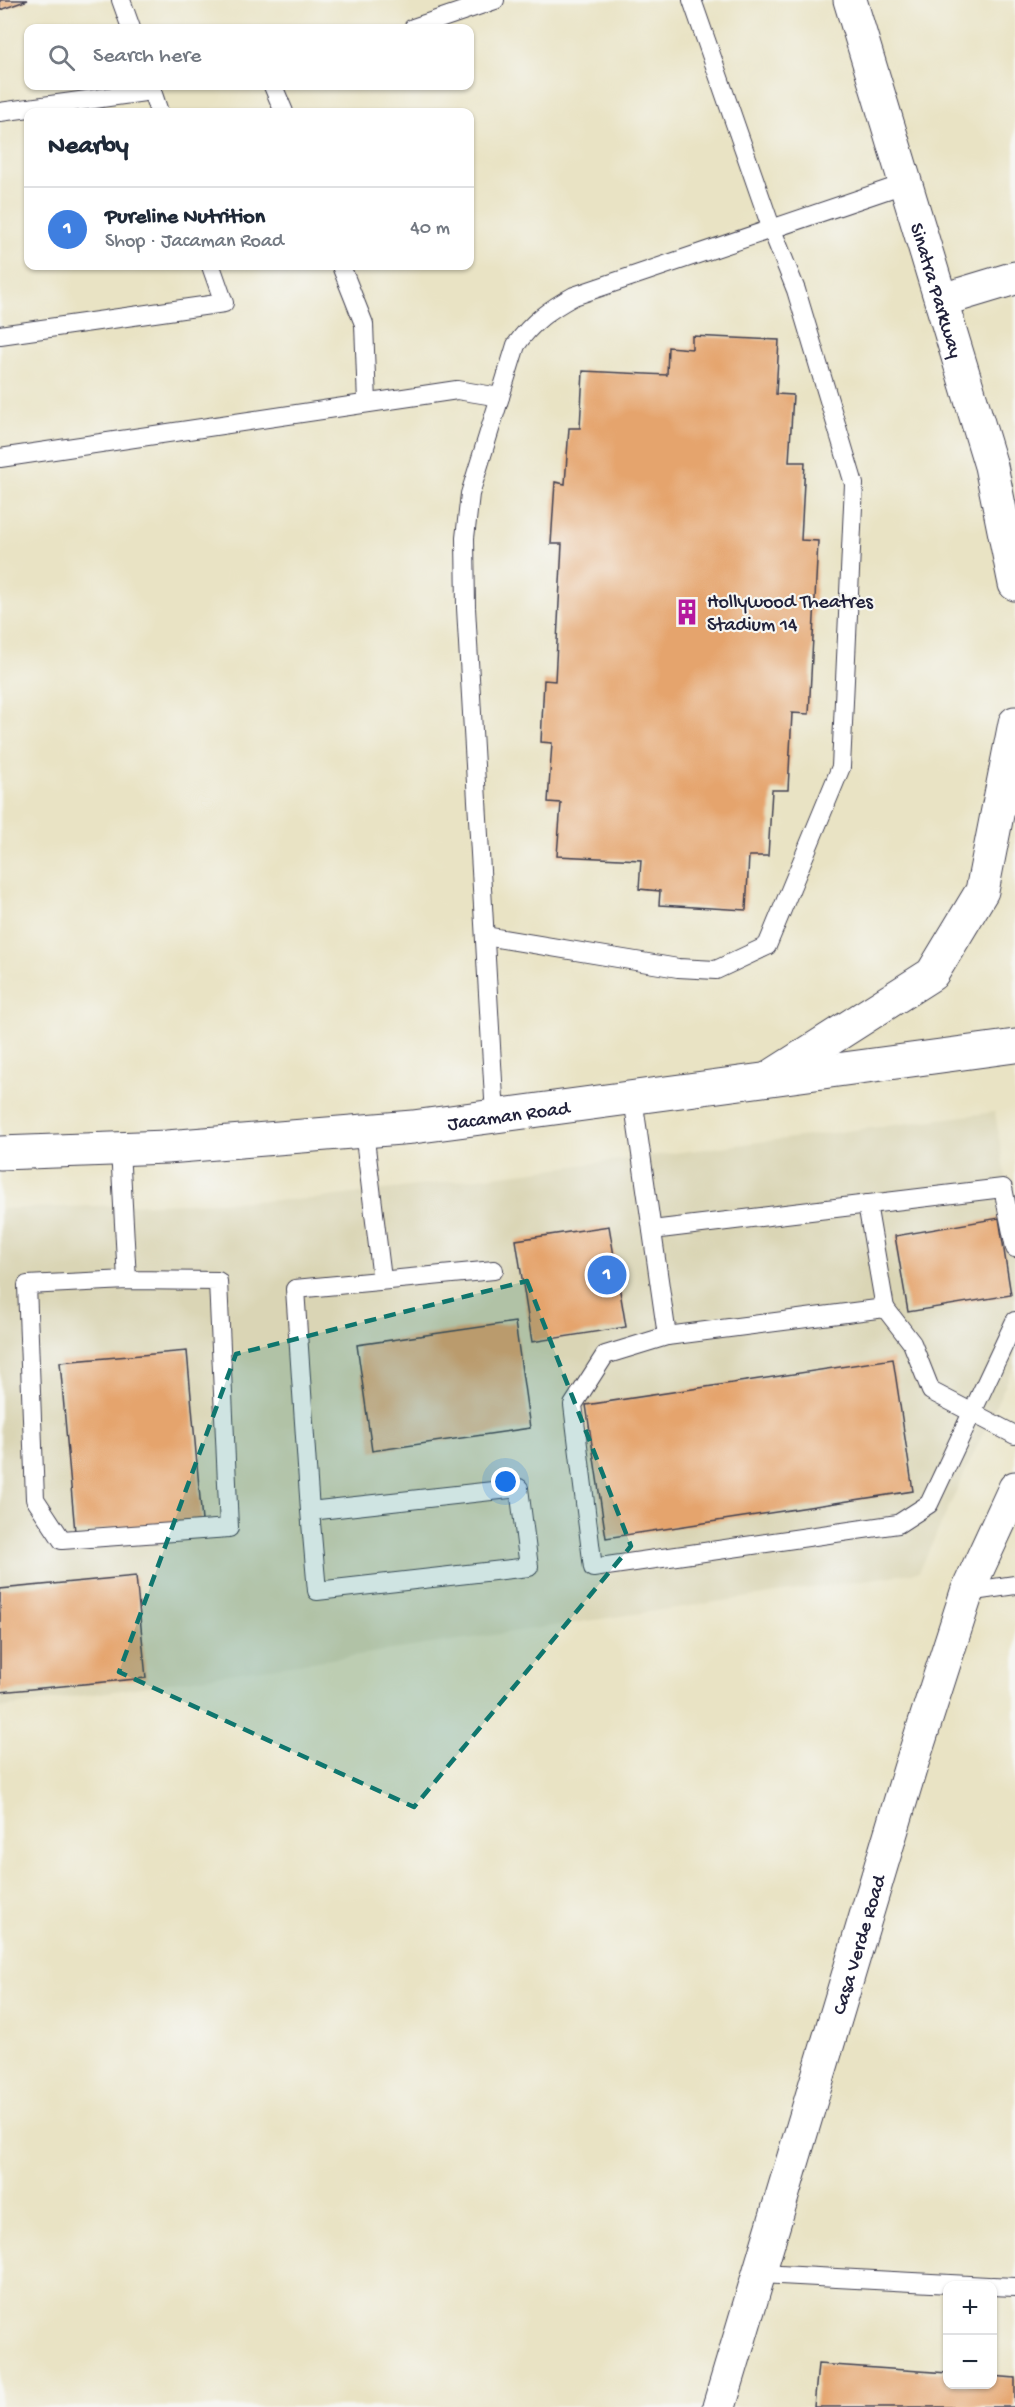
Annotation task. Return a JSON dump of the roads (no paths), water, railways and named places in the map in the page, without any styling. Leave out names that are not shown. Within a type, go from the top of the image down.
[{"type":"street","name":"Sinatra Parkway","points":[[850,0],[992,466],[1015,584]]},
{"type":"street","points":[[942,300],[1015,278]]},
{"type":"street","points":[[764,1081],[932,974],[982,891],[1015,723]]},
{"type":"street","name":"Jacaman Road","points":[[0,1153],[120,1149],[364,1131],[764,1081],[1015,1046]]},
{"type":"street","name":"Casa Verde Road","points":[[719,2407],[761,2274],[910,1769],[967,1592],[1015,1488]]},
{"type":"lane","points":[[121,0],[129,24]]},
{"type":"lane","points":[[425,24],[495,0]]},
{"type":"lane","points":[[485,936],[678,968],[716,970],[767,945],[841,767],[854,484],[796,290],[772,230],[692,0]]},
{"type":"lane","points":[[25,108],[138,90]]},
{"type":"lane","points":[[152,90],[158,108]]},
{"type":"lane","points":[[275,90],[282,108]]},
{"type":"lane","points":[[0,112],[24,108]]},
{"type":"lane","points":[[495,1116],[466,608],[465,538],[470,494],[516,345],[528,328],[549,310],[574,296],[907,183]]},
{"type":"lane","points":[[0,335],[224,303],[212,270]]},
{"type":"lane","points":[[343,270],[364,324],[367,403]]},
{"type":"lane","points":[[0,458],[457,390],[500,397]]},
{"type":"lane","points":[[633,1098],[667,1336]]},
{"type":"lane","points":[[364,1131],[382,1279]]},
{"type":"lane","points":[[120,1149],[127,1280]]},
{"type":"lane","points":[[652,1230],[1003,1188],[1015,1248]]},
{"type":"lane","points":[[867,1204],[885,1308],[912,1343],[931,1391],[971,1414],[1015,1435]]},
{"type":"lane","points":[[310,1511],[519,1488],[529,1567],[317,1591],[310,1511],[295,1289],[494,1270]]},
{"type":"lane","points":[[127,1280],[218,1281],[229,1528],[62,1540],[35,1500],[27,1285],[127,1280]]},
{"type":"lane","points":[[885,1308],[667,1336],[605,1355],[573,1405],[593,1568],[898,1524],[929,1504],[1015,1321]]},
{"type":"lane","points":[[967,1592],[1015,1585]]},
{"type":"lane","points":[[761,2274],[943,2284]]},
{"type":"lane","points":[[997,2286],[1015,2287]]},
{"type":"place","name":"Hollywood Theatres Stadium 14","points":[[687,612]]},
{"type":"place","name":"Pureline Nutrition","points":[[607,1275]]}]
